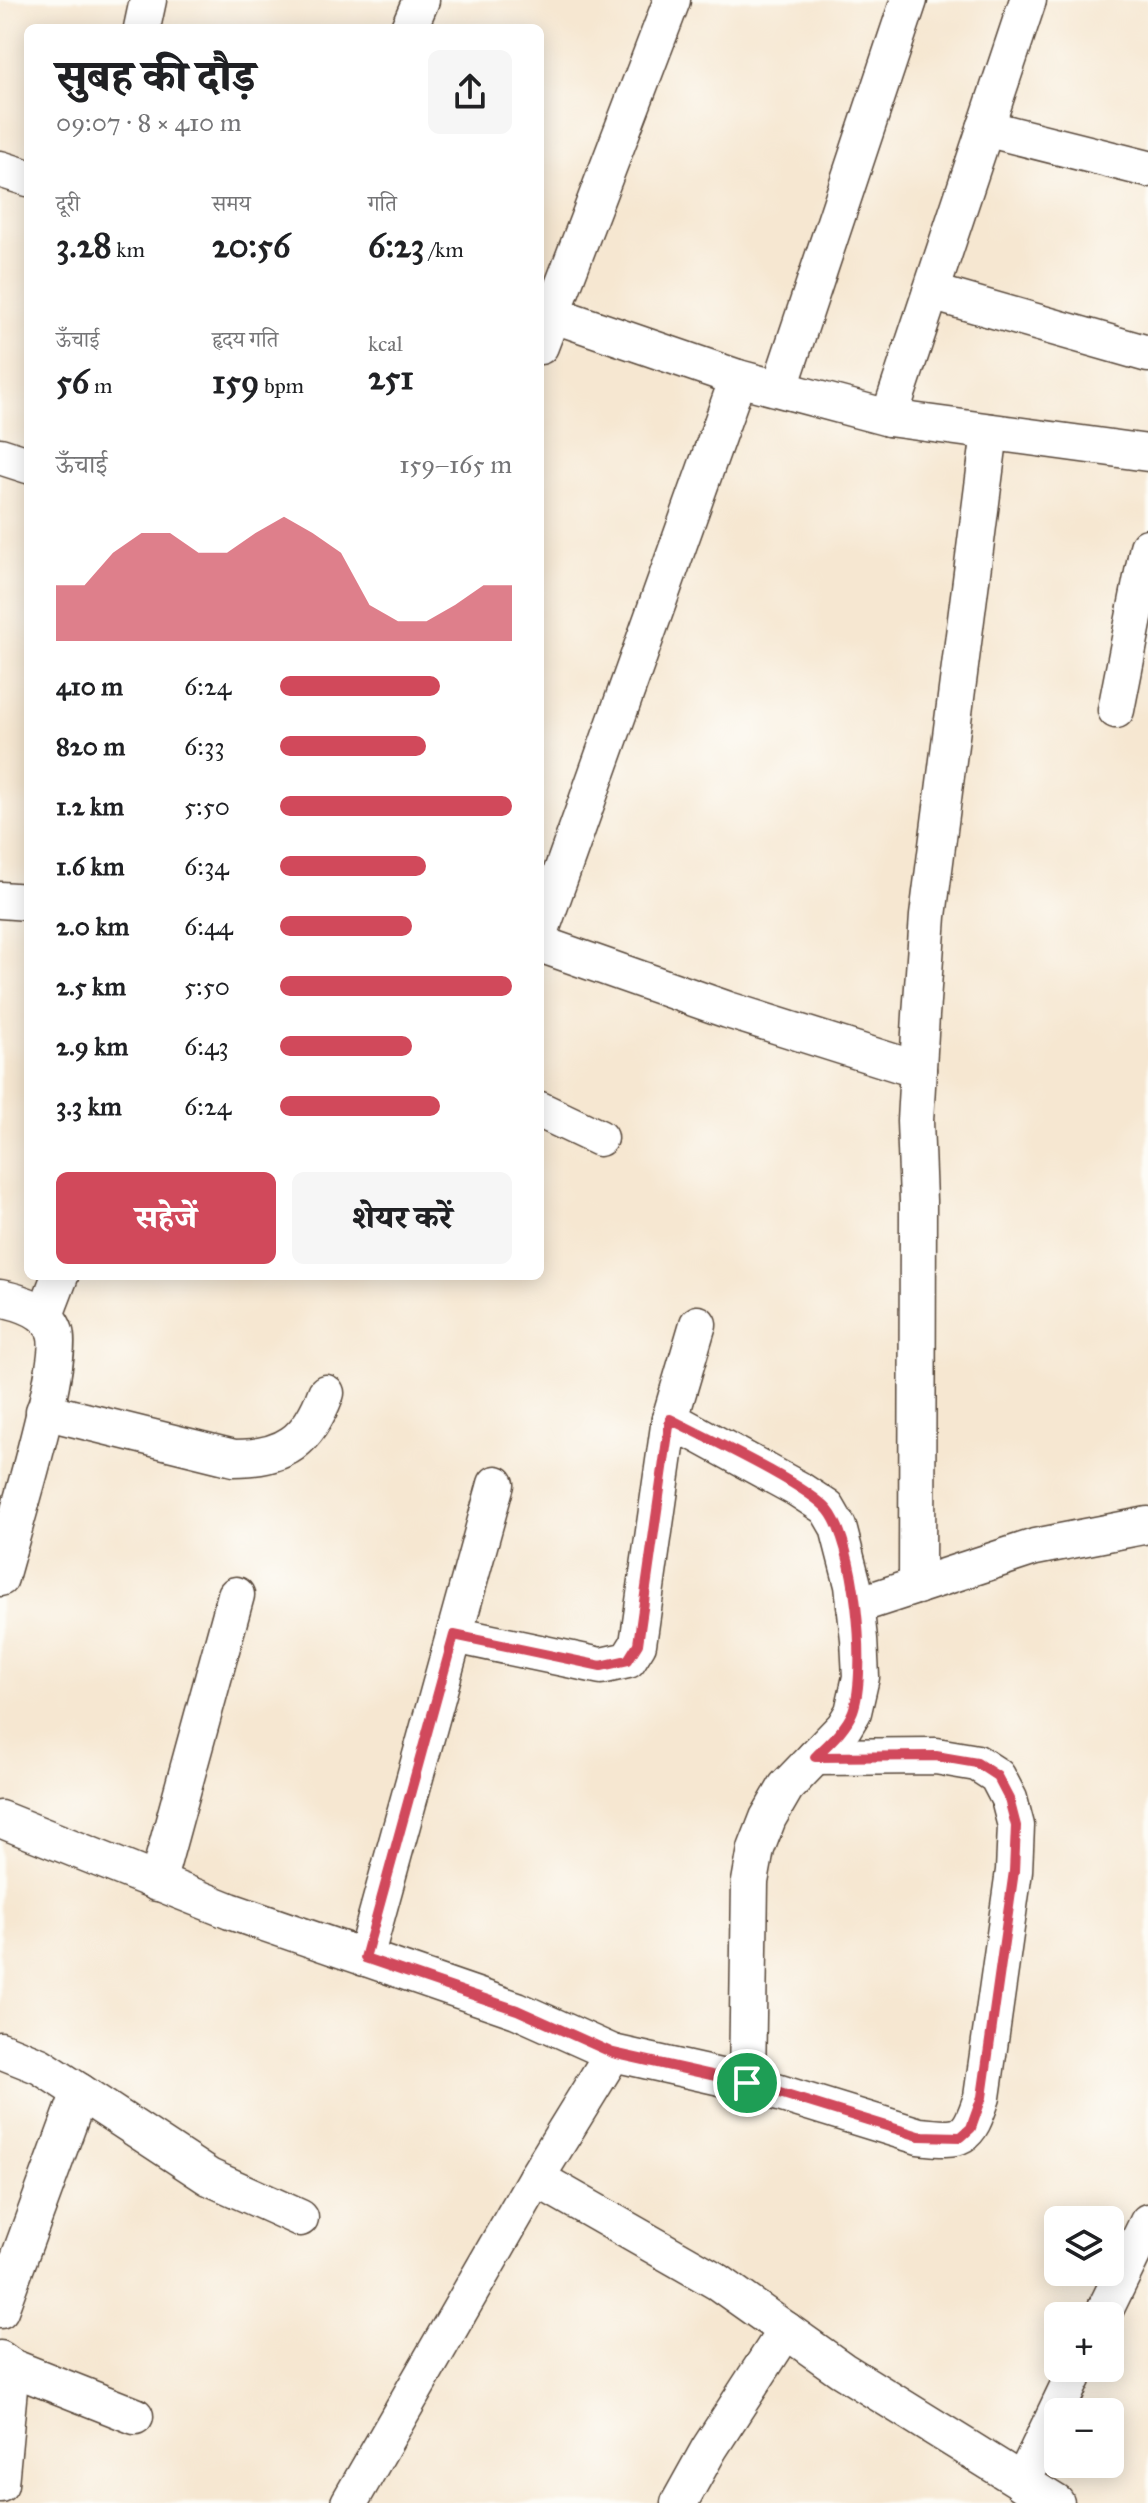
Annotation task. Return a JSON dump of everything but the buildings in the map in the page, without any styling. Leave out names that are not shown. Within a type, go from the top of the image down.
[{"type":"street","points":[[143,24],[148,0]]},
{"type":"street","points":[[411,24],[421,0]]},
{"type":"street","points":[[672,0],[544,324],[889,418],[1148,453]]},
{"type":"street","points":[[780,387],[909,0]]},
{"type":"street","points":[[889,418],[1028,0]]},
{"type":"street","points":[[985,128],[1148,169]]},
{"type":"street","points":[[0,169],[24,177]]},
{"type":"street","points":[[931,292],[1148,354]]},
{"type":"street","points":[[544,922],[738,378]]},
{"type":"street","points":[[917,1586],[918,1070],[928,916],[990,432]]},
{"type":"street","points":[[0,456],[24,464]]},
{"type":"street","points":[[1116,710],[1148,547]]},
{"type":"street","points":[[0,900],[24,902]]},
{"type":"street","points":[[544,945],[743,1015],[918,1070]]},
{"type":"street","points":[[544,1112],[599,1138]]},
{"type":"street","points":[[45,1315],[58,1280]]},
{"type":"street","points":[[0,1298],[45,1315],[56,1333],[52,1378],[0,1578]]},
{"type":"street","points":[[454,1635],[591,1665],[628,1660],[638,1644],[670,1419],[698,1324]]},
{"type":"street","points":[[44,1411],[234,1458],[266,1458],[296,1442],[315,1423],[326,1393]]},
{"type":"street","points":[[670,1419],[827,1508],[838,1527],[855,1606],[861,1677],[853,1712],[844,1727],[786,1787],[768,1818],[756,1849],[750,1882],[747,2083]]},
{"type":"street","points":[[365,1958],[496,1484]]},
{"type":"street","points":[[855,1606],[1035,1547],[1148,1525]]},
{"type":"street","points":[[157,1883],[236,1595]]},
{"type":"street","points":[[0,1819],[157,1883],[517,2010],[613,2053],[747,2083],[919,2136],[961,2137],[971,2128],[982,2097],[1014,1871],[1016,1826],[1009,1799],[997,1776],[977,1763],[936,1756],[815,1757]]},
{"type":"street","points":[[0,2050],[40,2066],[209,2177],[300,2218]]},
{"type":"street","points":[[349,2503],[536,2178],[613,2053]]},
{"type":"street","points":[[0,2310],[80,2092]]},
{"type":"street","points":[[536,2178],[718,2282],[909,2413],[1056,2503]]},
{"type":"street","points":[[1109,2302],[1148,2222]]},
{"type":"street","points":[[679,2503],[709,2449],[786,2330]]},
{"type":"street","points":[[0,2484],[6,2363],[135,2416]]},
{"type":"street","points":[[1022,2483],[1070,2382]]},
{"type":"route","points":[[670,1419],[798,1489],[827,1508],[838,1527],[853,1585],[861,1677],[853,1712],[844,1727],[815,1757],[936,1756],[977,1763],[997,1776],[1009,1799],[1016,1826],[1014,1871],[982,2097],[971,2128],[961,2137],[919,2136],[747,2083],[613,2053],[517,2010],[365,1958],[454,1635],[601,1666],[614,1666],[628,1660],[638,1644],[670,1419]]}]
